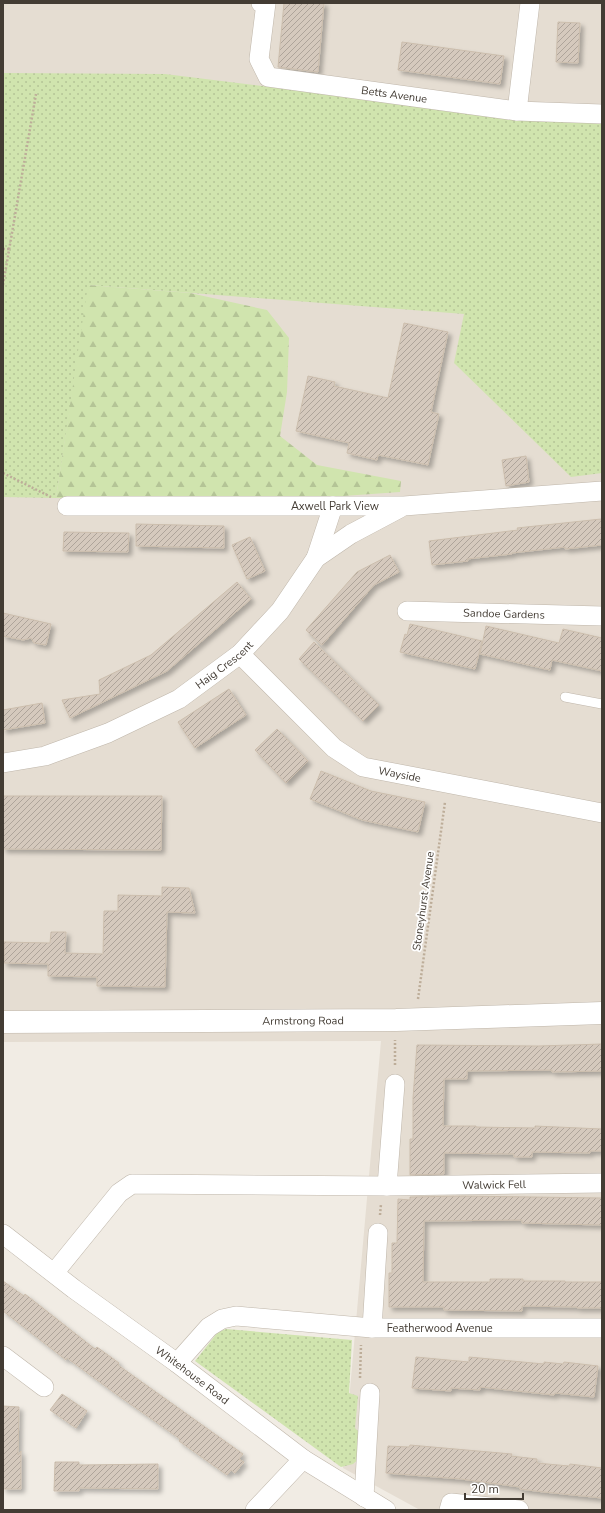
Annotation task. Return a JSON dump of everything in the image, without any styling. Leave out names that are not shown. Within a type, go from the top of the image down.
[{"type":"street","name":"Betts Avenue","points":[[261,3],[266,4],[259,59],[268,77],[517,111],[602,114]]},
{"type":"street","points":[[517,111],[530,3]]},
{"type":"street","name":"Axwell Park View","points":[[67,506],[404,506],[602,491]]},
{"type":"street","points":[[316,558],[333,506]]},
{"type":"street","name":"Haig Crescent","points":[[3,762],[45,756],[108,733],[180,699],[240,654],[280,611],[316,558],[350,534],[404,506]]},
{"type":"street","name":"Sandoe Gardens","points":[[407,611],[602,616]]},
{"type":"street","name":"Wayside","points":[[240,654],[334,748],[363,767],[602,812]]},
{"type":"street","name":"Armstrong Road","points":[[3,1022],[415,1020],[602,1013]]},
{"type":"street","points":[[382,1186],[395,1084]]},
{"type":"street","name":"Walwick Fell","points":[[54,1273],[118,1193],[132,1184],[382,1186],[602,1183]]},
{"type":"street","name":"Featherwood Avenue","points":[[378,1233],[366,1334],[602,1328]]},
{"type":"street","name":"Whitehouse Road","points":[[3,1234],[74,1289],[177,1363],[304,1459],[386,1510]]},
{"type":"street","points":[[177,1363],[209,1327],[222,1319],[236,1316],[366,1334]]},
{"type":"street","points":[[5,1362],[44,1387]]},
{"type":"street","points":[[364,1497],[365,1388]]},
{"type":"street","points":[[255,1510],[304,1459]]},
{"type":"street","points":[[449,1510],[452,1503],[520,1510]]},
{"type":"lane","points":[[565,697],[602,704]]},
{"type":"path","points":[[3,285],[36,94]]},
{"type":"path","points":[[3,249],[9,249]]},
{"type":"path","points":[[3,473],[67,506]]},
{"type":"path","name":"Stoneyhurst Avenue","points":[[415,1020],[448,784]]},
{"type":"path","points":[[365,1388],[366,1334]]},
{"type":"shaded area","points":[[3,3],[602,3],[602,1510],[420,1510],[343,1468],[381,1041],[3,1042]]},
{"type":"green space","points":[[3,73],[165,74],[513,117],[602,122],[602,473],[571,477],[454,363],[464,314],[89,285],[56,498],[3,497]]},
{"type":"green space","points":[[88,285],[190,293],[267,310],[289,338],[287,392],[280,436],[317,465],[401,481],[400,492],[329,497],[56,498]]},
{"type":"green space","points":[[226,1329],[352,1340],[349,1393],[358,1396],[355,1428],[362,1435],[361,1457],[353,1464],[341,1467],[195,1361],[218,1332]]},
{"type":"building","points":[[284,3],[324,3],[318,72],[278,67]]},
{"type":"building","points":[[558,22],[580,23],[578,63],[556,62]]},
{"type":"building","points":[[402,42],[504,56],[500,84],[398,70]]},
{"type":"building","points":[[404,323],[448,332],[431,412],[439,414],[428,465],[378,455],[377,460],[347,453],[349,443],[296,431],[308,376],[335,382],[334,386],[388,398]]},
{"type":"building","points":[[526,456],[529,482],[506,486],[502,460]]},
{"type":"building","points":[[601,519],[602,545],[565,549],[565,547],[512,553],[467,559],[468,561],[432,565],[429,541],[518,530],[517,528]]},
{"type":"building","points":[[136,524],[224,526],[224,548],[136,546]]},
{"type":"building","points":[[64,532],[129,533],[128,552],[63,551]]},
{"type":"building","points":[[250,537],[265,571],[247,579],[232,545]]},
{"type":"building","points":[[390,555],[399,572],[374,585],[322,645],[306,630],[357,572]]},
{"type":"building","points":[[237,582],[251,599],[167,671],[70,718],[62,700],[100,694],[99,680],[151,655]]},
{"type":"building","points":[[3,613],[51,624],[46,645],[34,643],[31,638],[23,640],[3,636]]},
{"type":"building","points":[[410,624],[482,641],[475,669],[400,652],[405,634],[407,635]]},
{"type":"building","points":[[486,626],[559,643],[563,629],[602,638],[602,671],[552,660],[550,670],[480,654]]},
{"type":"building","points":[[314,642],[379,705],[363,721],[299,659]]},
{"type":"building","points":[[229,689],[246,715],[195,748],[178,722]]},
{"type":"building","points":[[42,703],[45,723],[3,730],[3,710]]},
{"type":"building","points":[[277,729],[308,761],[286,783],[255,750]]},
{"type":"building","points":[[321,771],[371,791],[425,802],[418,832],[362,820],[310,799]]},
{"type":"building","points":[[3,796],[162,796],[161,850],[3,849]]},
{"type":"building","points":[[162,887],[189,888],[195,913],[167,912],[165,987],[97,986],[97,977],[48,976],[48,964],[4,963],[4,942],[50,943],[51,932],[66,932],[65,953],[103,954],[104,911],[118,911],[118,895],[162,896]]},
{"type":"building","points":[[602,1044],[602,1071],[467,1071],[467,1079],[444,1079],[443,1126],[535,1128],[535,1126],[602,1129],[602,1151],[590,1151],[590,1153],[532,1152],[532,1157],[514,1157],[514,1154],[444,1153],[444,1174],[410,1175],[410,1139],[413,1139],[413,1098],[417,1045],[538,1046]]},
{"type":"building","points":[[462,1196],[602,1198],[602,1225],[522,1223],[522,1220],[424,1221],[423,1282],[490,1282],[490,1279],[523,1279],[523,1281],[602,1282],[602,1308],[522,1306],[522,1311],[444,1310],[444,1307],[389,1307],[389,1273],[392,1273],[392,1243],[397,1243],[398,1199],[410,1200],[410,1197]]},
{"type":"building","points":[[3,1281],[24,1296],[25,1294],[95,1349],[97,1347],[119,1363],[118,1365],[243,1454],[239,1459],[244,1462],[235,1473],[231,1470],[227,1475],[179,1441],[180,1439],[67,1358],[66,1360],[3,1311]]},
{"type":"building","points":[[416,1357],[469,1362],[469,1357],[544,1364],[544,1362],[563,1364],[564,1362],[598,1366],[594,1397],[555,1393],[554,1395],[480,1387],[480,1390],[451,1388],[451,1391],[412,1388]]},
{"type":"building","points":[[62,1394],[87,1411],[76,1428],[50,1410]]},
{"type":"building","points":[[3,1406],[19,1407],[18,1455],[21,1451],[21,1489],[3,1489]]},
{"type":"building","points":[[410,1445],[512,1454],[511,1456],[537,1459],[537,1463],[569,1466],[570,1464],[602,1468],[602,1498],[520,1489],[520,1487],[461,1479],[386,1473],[388,1446],[409,1447]]},
{"type":"building","points":[[55,1462],[79,1462],[79,1465],[158,1464],[158,1489],[79,1488],[79,1491],[54,1491]]}]
